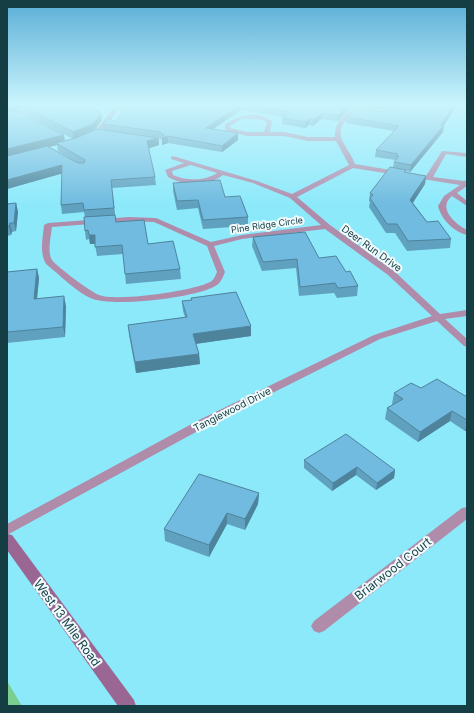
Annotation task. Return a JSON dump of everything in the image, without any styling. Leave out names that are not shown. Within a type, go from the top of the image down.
[{"type":"street","points":[[80,140],[84,138]]},
{"type":"street","points":[[316,138],[338,139],[348,154],[352,166]]},
{"type":"street","points":[[429,177],[444,152],[467,155]]},
{"type":"street","name":"Deer Run Drive","points":[[173,158],[255,182],[292,196],[327,227],[391,273],[467,344]]},
{"type":"street","points":[[191,163],[168,170],[170,176],[177,180],[184,181],[213,178],[222,172]]},
{"type":"street","points":[[292,196],[352,166],[467,183]]},
{"type":"street","points":[[467,183],[452,193],[442,203],[441,207],[443,213],[461,231],[467,233]]},
{"type":"street","points":[[452,193],[467,204]]},
{"type":"street","points":[[129,219],[156,220],[210,245],[221,272],[218,279],[212,284],[169,295],[107,300],[96,297],[49,262],[47,258],[46,241],[48,225],[129,219]]},
{"type":"street","name":"Pine Ridge Circle","points":[[210,245],[242,237],[327,227]]},
{"type":"street","name":"Tanglewood Drive","points":[[7,530],[203,424],[377,337],[439,317],[467,312]]},
{"type":"street","name":"Briarwood Court","points":[[319,626],[467,512]]},
{"type":"street","name":"West 13 Mile Road","points":[[7,539],[128,706]]},
{"type":"green space","points":[[7,681],[22,706],[7,706]]},
{"type":"building","points":[[7,138],[51,138],[7,149]]},
{"type":"building","points":[[75,138],[157,138],[147,141],[155,177],[111,180],[114,208],[84,210],[83,203],[61,205],[62,165],[7,180],[7,156],[47,146],[78,163],[84,163],[85,160],[56,143]]},
{"type":"building","points":[[180,138],[232,138],[222,146]]},
{"type":"building","points":[[387,138],[433,138],[411,165],[394,162],[399,156],[396,156],[398,154],[376,150]]},
{"type":"building","points":[[390,167],[406,170],[404,172],[426,176],[410,200],[427,222],[438,221],[451,239],[408,241],[397,224],[387,224],[370,198],[373,195],[370,193]]},
{"type":"building","points":[[220,180],[225,197],[240,196],[248,217],[203,220],[198,200],[177,201],[173,183]]},
{"type":"building","points":[[16,203],[14,223],[10,223],[7,227],[7,204]]},
{"type":"building","points":[[115,215],[116,222],[144,220],[148,244],[173,241],[180,269],[125,274],[122,245],[95,247],[95,235],[89,235],[88,230],[85,231],[84,217]]},
{"type":"building","points":[[305,232],[319,258],[336,256],[346,272],[350,271],[358,286],[338,288],[335,283],[300,287],[297,259],[263,262],[253,237]]},
{"type":"building","points":[[37,269],[34,299],[64,296],[63,327],[7,332],[7,272]]},
{"type":"building","points":[[236,292],[251,326],[193,334],[199,354],[135,362],[128,325],[187,317],[182,301],[192,300],[191,298]]},
{"type":"building","points":[[437,379],[467,397],[467,420],[452,411],[420,432],[387,408],[403,399],[394,393],[411,383],[421,388]]},
{"type":"building","points":[[346,434],[395,470],[377,483],[357,467],[333,483],[304,460]]},
{"type":"building","points":[[199,474],[259,493],[245,519],[227,513],[209,545],[164,529]]}]
